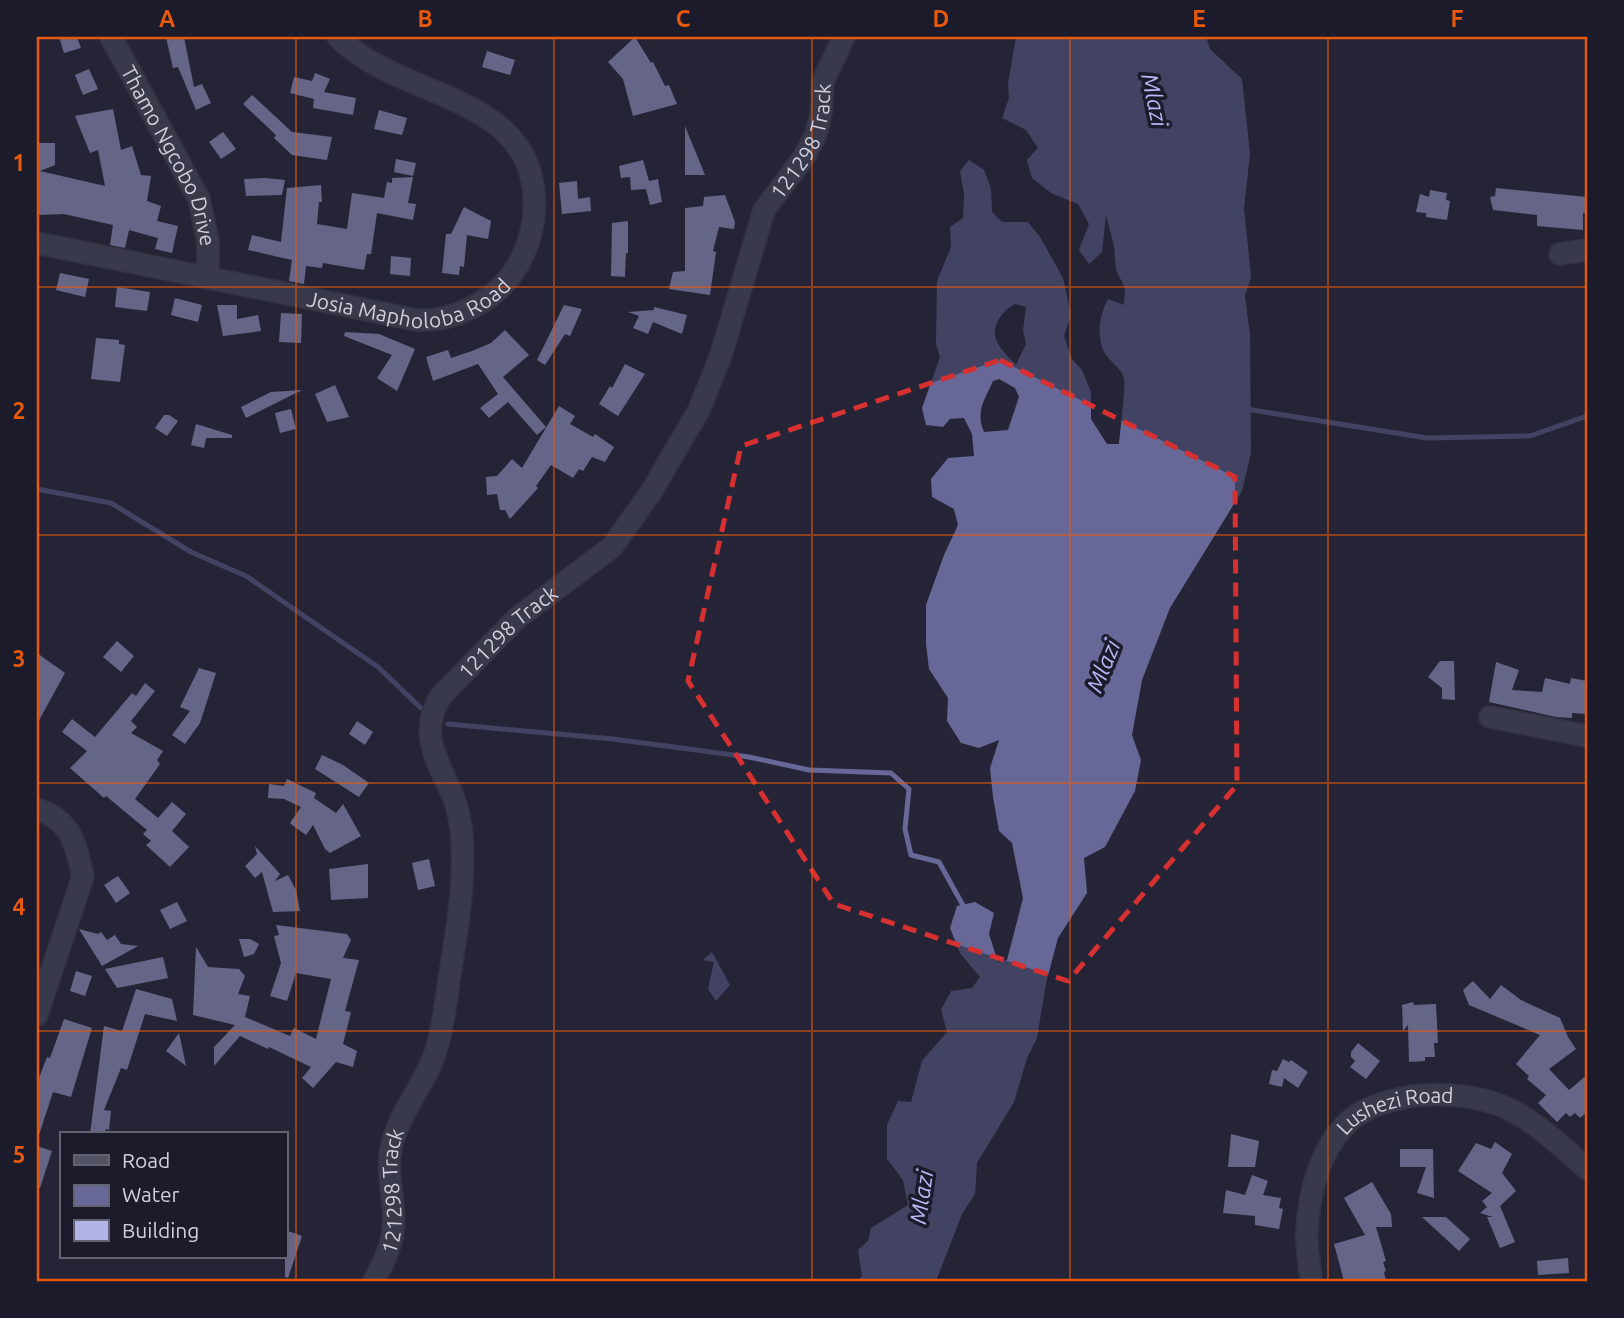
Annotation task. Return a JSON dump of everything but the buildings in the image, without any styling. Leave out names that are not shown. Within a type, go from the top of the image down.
[{"type":"street","name":"Thamo Ngcobo Drive","points":[[111,37],[199,199],[208,241],[208,278]]},
{"type":"street","name":"Josia Mapholoba Road","points":[[37,243],[397,317],[434,320],[453,316],[500,288],[528,246],[533,229],[534,183],[519,147],[485,116],[368,61],[338,37]]},
{"type":"street","name":"121298 Track","points":[[374,1281],[392,1237],[393,1212],[388,1167],[391,1145],[401,1118],[426,1076],[437,1047],[460,910],[462,836],[453,796],[435,757],[429,722],[433,708],[440,697],[516,619],[612,547],[651,492],[699,410],[721,355],[764,210],[804,157],[816,134],[821,113],[823,81],[844,37]]},
{"type":"street","points":[[1560,254],[1587,250]]},
{"type":"street","points":[[1490,717],[1587,736]]},
{"type":"street","points":[[37,809],[58,818],[69,832],[78,853],[83,876],[45,964],[37,1015]]},
{"type":"street","name":"Lushezi Road","points":[[1311,1281],[1307,1234],[1313,1189],[1325,1155],[1341,1130],[1361,1112],[1389,1101],[1415,1096],[1440,1095],[1496,1104],[1525,1118],[1587,1169]]},
{"type":"highlighted area","points":[[1000,360],[1235,477],[1237,785],[1068,981],[834,904],[688,681],[741,446]]},
{"type":"water","name":"Mlazi","points":[[1016,37],[1206,37],[1210,49],[1242,79],[1250,154],[1244,208],[1251,277],[1245,296],[1250,335],[1251,453],[1242,491],[1170,608],[1142,680],[1132,735],[1141,760],[1135,791],[1105,847],[1084,858],[1087,893],[1058,938],[1046,983],[1037,1038],[1027,1058],[1014,1102],[977,1163],[975,1194],[962,1214],[936,1281],[857,1281],[862,1276],[858,1250],[868,1241],[871,1228],[908,1205],[903,1180],[887,1159],[887,1125],[898,1101],[911,1102],[922,1061],[947,1032],[941,1010],[951,991],[972,988],[980,977],[960,953],[950,928],[957,906],[975,902],[994,913],[989,934],[998,962],[1007,960],[1023,898],[1012,843],[999,831],[993,797],[990,768],[999,740],[979,748],[961,743],[947,721],[948,698],[929,669],[926,644],[926,605],[958,525],[954,509],[932,497],[931,479],[948,458],[974,456],[972,434],[964,418],[950,419],[943,427],[926,425],[922,408],[940,357],[936,344],[937,281],[951,247],[950,227],[963,218],[964,194],[960,171],[969,160],[984,170],[991,189],[992,212],[1002,222],[1028,222],[1040,237],[1063,278],[1071,315],[1064,336],[1072,359],[1082,370],[1091,392],[1091,419],[1107,444],[1119,444],[1124,378],[1104,352],[1100,331],[1101,318],[1108,299],[1124,305],[1125,288],[1116,270],[1114,246],[1106,215],[1102,252],[1089,264],[1079,250],[1089,224],[1078,204],[1051,193],[1032,178],[1027,160],[1038,148],[1026,130],[1002,118],[1009,98],[1008,84]],"holes":[[[1015,304],[1026,307],[1023,331],[1026,344],[1016,365],[995,336],[996,325],[1002,315]],[[999,379],[1015,388],[1019,397],[1008,430],[984,432],[980,418],[982,406],[993,381]]]},
{"type":"water","points":[[712,952],[730,985],[716,1001],[708,989],[714,962],[703,960]]},
{"type":"waterway","points":[[1246,409],[1427,438],[1530,436],[1587,416]]},
{"type":"waterway","points":[[37,489],[111,503],[191,552],[246,576],[378,667],[422,709]]},
{"type":"waterway","points":[[448,724],[613,739],[749,757],[809,770],[891,773],[909,789],[905,829],[911,855],[939,862],[965,909]]}]
